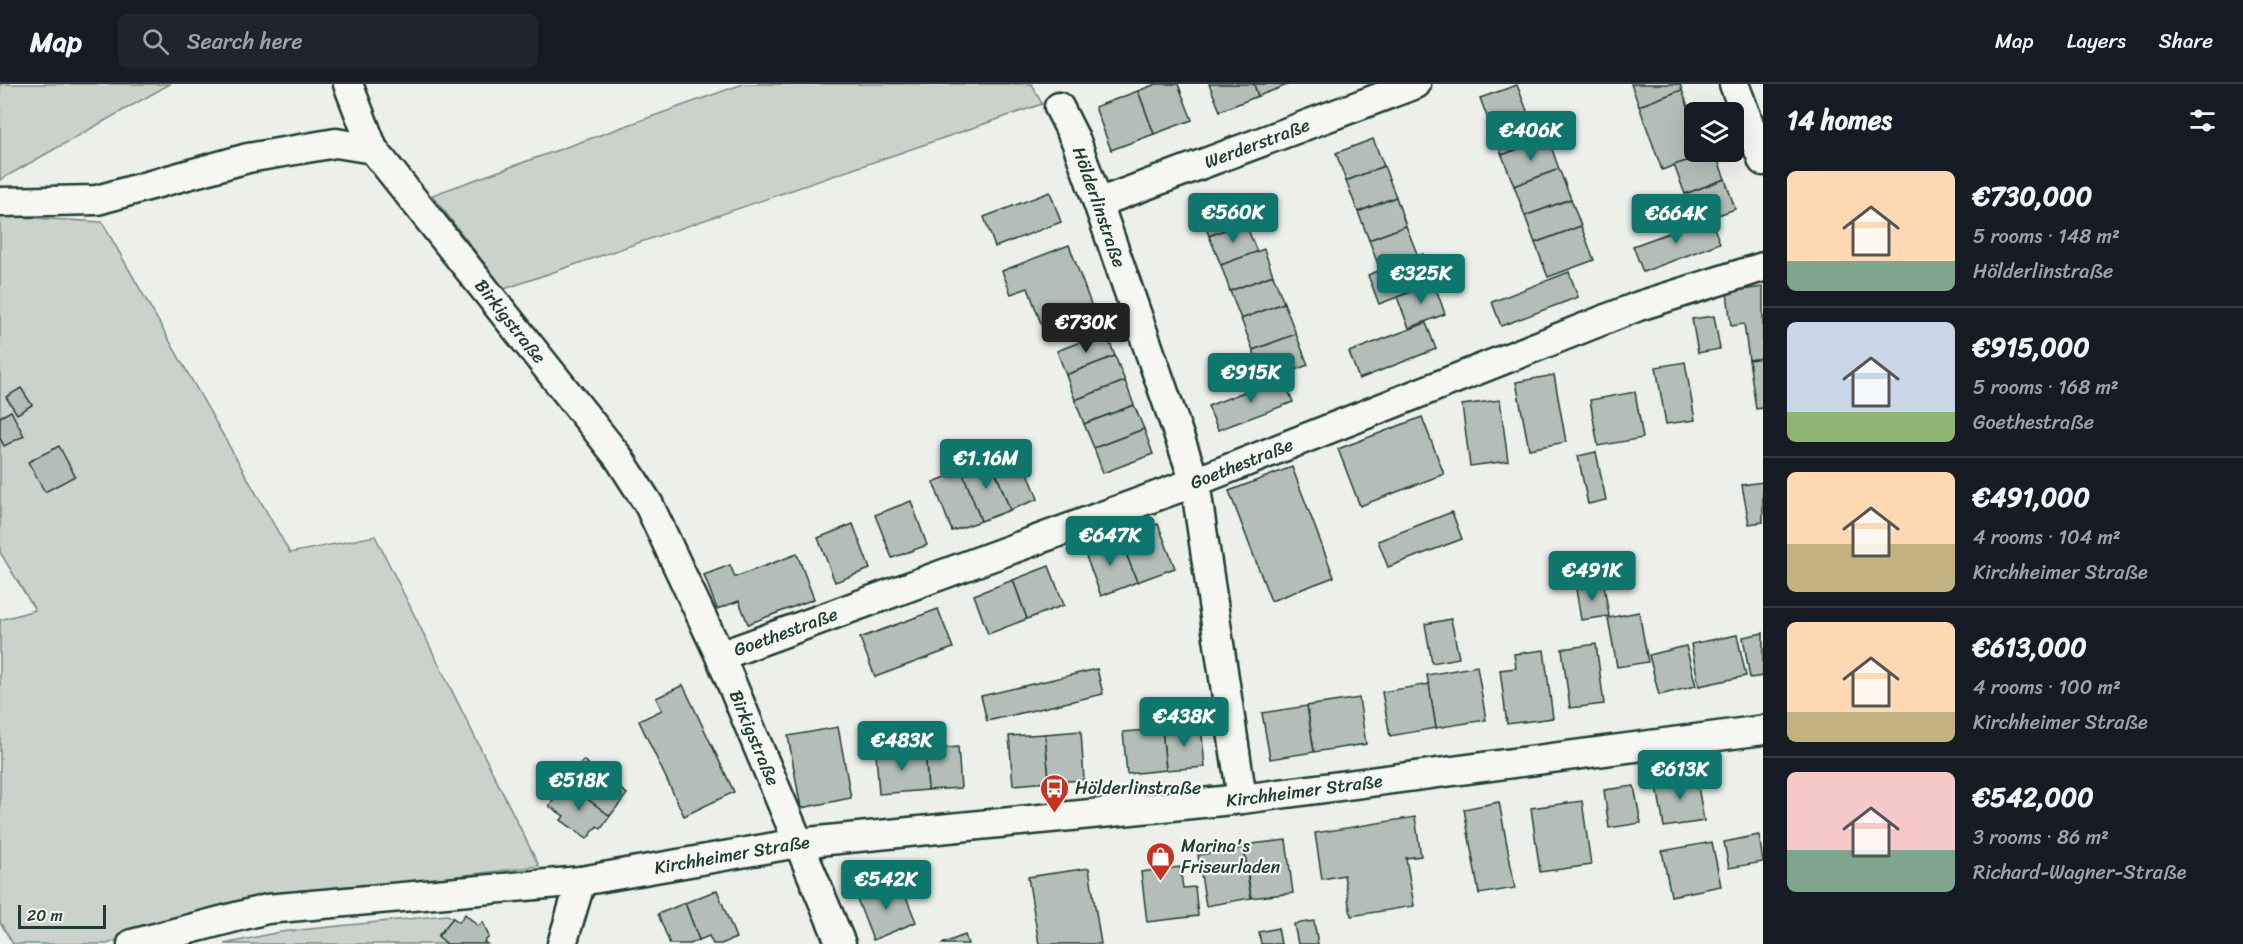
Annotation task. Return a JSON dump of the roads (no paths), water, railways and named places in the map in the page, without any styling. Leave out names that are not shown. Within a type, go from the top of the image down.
[{"type":"street","name":"Birkigstraße","points":[[348,84],[373,149],[620,458],[649,505],[720,656],[841,944]]},
{"type":"street","name":"Werderstraße","points":[[1098,203],[1416,84]]},
{"type":"street","points":[[1734,84],[1763,161]]},
{"type":"street","name":"Hölderlinstraße","points":[[1059,107],[1076,141],[1196,482],[1242,799]]},
{"type":"street","points":[[0,202],[97,200],[248,158],[336,143],[373,149]]},
{"type":"street","name":"Goethestraße","points":[[720,656],[1196,482],[1639,306],[1763,267]]},
{"type":"street","name":"Kirchheimer Straße","points":[[132,944],[267,909],[581,881],[798,843],[1242,799],[1763,730]]},
{"type":"street","points":[[562,944],[581,881]]},
{"type":"place","name":"Hölderlinstraße","points":[[1054,814]]},
{"type":"place","name":"Marina's Friseurladen","points":[[1160,882]]}]
